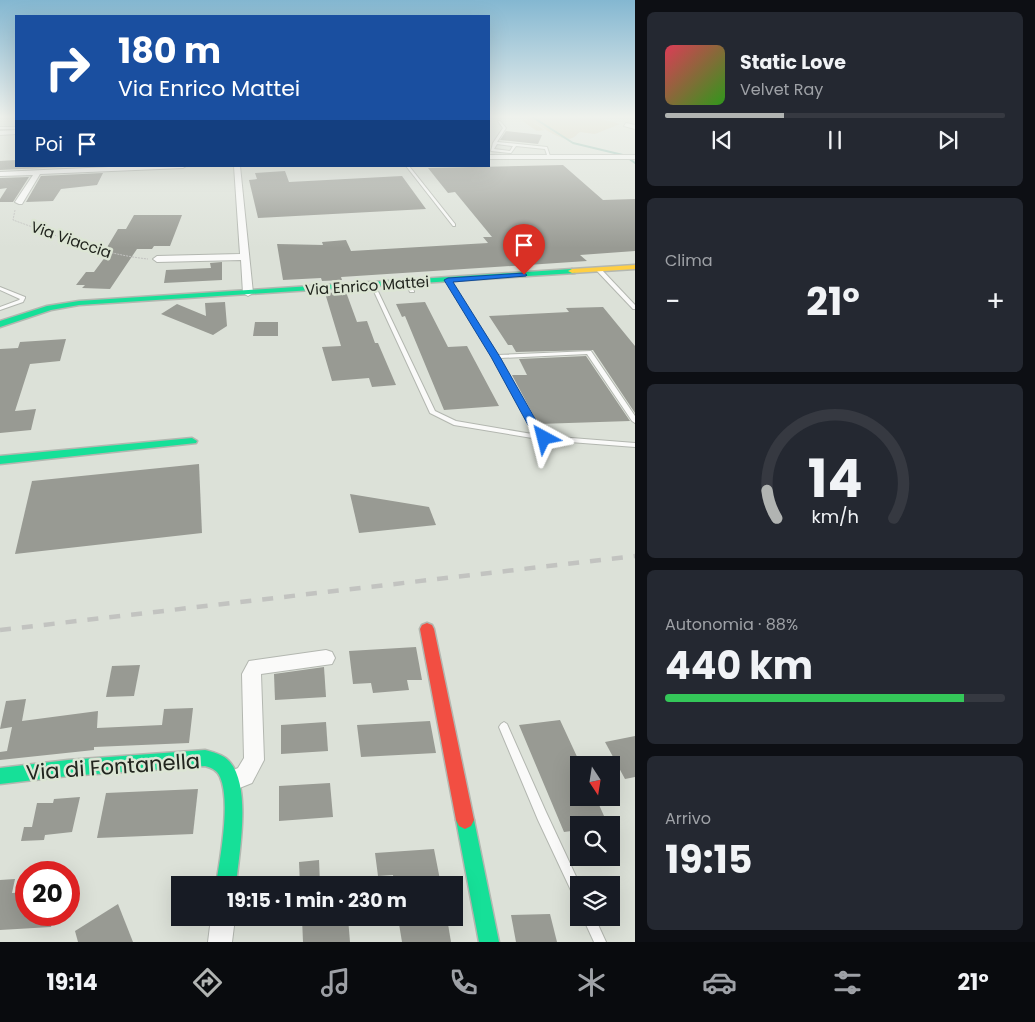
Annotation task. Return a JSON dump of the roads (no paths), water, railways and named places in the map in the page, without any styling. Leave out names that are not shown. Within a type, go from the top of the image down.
[{"type":"street","points":[[0,174],[159,167]]},
{"type":"street","points":[[237,167],[248,293]]},
{"type":"street","name":"Via Viaccia","points":[[19,202],[38,172]]},
{"type":"street","points":[[157,259],[244,257]]},
{"type":"street","name":"Via Enrico Mattei","points":[[0,324],[50,308],[72,304],[373,285],[409,287],[448,280],[635,267]]},
{"type":"street","points":[[0,460],[192,441]]},
{"type":"street","points":[[427,629],[489,942]]},
{"type":"street","points":[[227,876],[232,833],[232,781],[245,776],[254,760],[251,674],[256,667],[326,658]]},
{"type":"street","name":"Via di Fontanella","points":[[0,776],[68,768],[205,758],[223,766],[232,781]]},
{"type":"street","points":[[220,942],[222,926]]},
{"type":"lane","points":[[408,167],[454,225]]},
{"type":"lane","points":[[599,270],[635,308]]},
{"type":"lane","points":[[448,280],[496,357],[533,425],[544,438]]},
{"type":"lane","points":[[373,285],[432,412],[454,423],[544,438],[635,445]]},
{"type":"lane","points":[[0,288],[23,298],[2,308]]},
{"type":"lane","points":[[0,294],[11,293]]},
{"type":"lane","points":[[496,357],[589,352],[635,421]]},
{"type":"lane","points":[[504,727],[570,876]]},
{"type":"lane","points":[[593,926],[600,942]]},
{"type":"waterway","points":[[631,160],[635,163]]},
{"type":"railway","points":[[0,630],[635,556]]}]
